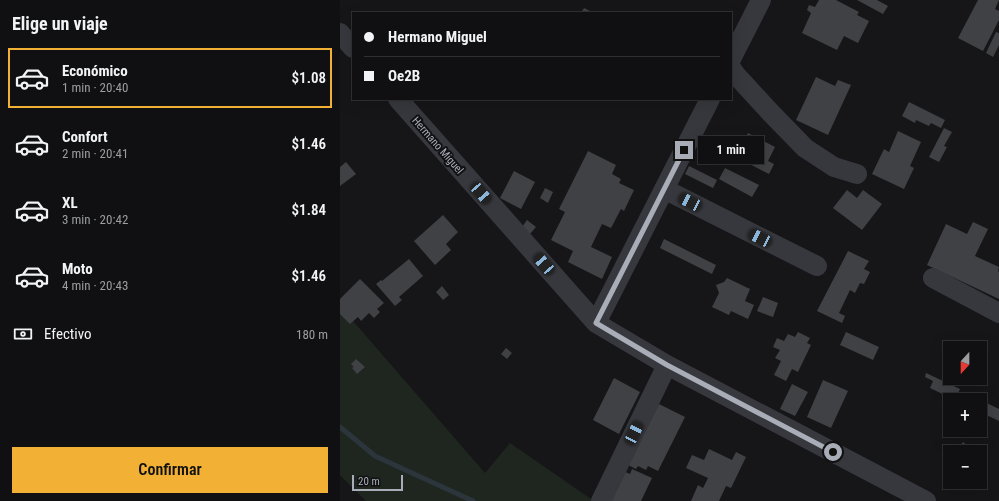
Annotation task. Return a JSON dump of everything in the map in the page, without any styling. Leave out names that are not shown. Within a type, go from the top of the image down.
[{"type":"street","points":[[732,57],[761,0]]},
{"type":"street","points":[[732,69],[786,130],[805,148],[834,167],[857,174]]},
{"type":"street","name":"Hermano Miguel","points":[[399,100],[596,323],[667,365],[926,501]]},
{"type":"street","points":[[596,323],[709,100]]},
{"type":"street","points":[[664,189],[816,266]]},
{"type":"street","points":[[932,278],[999,313]]},
{"type":"street","points":[[601,501],[667,365]]},
{"type":"shaded area","points":[[340,306],[485,473],[510,443],[594,501],[366,501],[340,475]]},
{"type":"building","points":[[819,0],[836,0],[859,12],[857,15],[869,21],[858,43],[844,36],[837,50],[802,33],[811,13],[807,10],[809,5],[815,7]]},
{"type":"building","points":[[857,0],[877,0],[888,6],[883,14]]},
{"type":"building","points":[[978,0],[999,0],[995,9],[999,11],[999,20],[983,51],[958,38]]},
{"type":"building","points":[[584,8],[592,12],[582,12]]},
{"type":"building","points":[[996,32],[999,33],[999,45],[993,57],[986,53]]},
{"type":"building","points":[[816,77],[835,86],[838,80],[851,85],[828,135],[796,120]]},
{"type":"building","points":[[909,102],[945,120],[941,128],[931,123],[929,126],[916,120],[915,123],[902,116]]},
{"type":"building","points":[[944,128],[952,132],[944,146],[947,147],[939,162],[929,157]]},
{"type":"building","points":[[898,131],[921,142],[910,166],[914,168],[904,189],[872,174],[884,149],[889,152]]},
{"type":"building","points":[[748,133],[775,147],[768,161],[774,164],[769,174],[736,157]]},
{"type":"building","points":[[588,151],[616,165],[612,174],[621,179],[619,183],[634,190],[624,211],[621,209],[611,228],[602,224],[591,247],[612,257],[602,279],[568,262],[573,251],[551,240],[565,212],[559,209]]},
{"type":"building","points":[[346,162],[356,174],[340,186],[340,167]]},
{"type":"building","points":[[689,166],[717,180],[713,188],[685,174]]},
{"type":"building","points":[[725,168],[759,185],[752,197],[719,179]]},
{"type":"building","points":[[514,171],[535,182],[521,209],[500,198]]},
{"type":"building","points":[[545,188],[553,192],[548,203],[540,198]]},
{"type":"building","points":[[847,190],[857,198],[863,190],[882,204],[862,230],[833,208]]},
{"type":"building","points":[[443,215],[458,232],[446,244],[451,250],[435,265],[414,241]]},
{"type":"building","points":[[527,220],[536,227],[530,234],[522,227]]},
{"type":"building","points":[[973,222],[988,229],[975,256],[999,267],[999,299],[927,265],[946,224],[967,234]]},
{"type":"building","points":[[664,239],[716,265],[712,274],[660,248]]},
{"type":"building","points":[[848,251],[869,261],[864,269],[870,272],[864,284],[860,283],[855,293],[850,290],[839,313],[845,316],[842,323],[817,311]]},
{"type":"building","points":[[409,259],[423,276],[399,297],[402,300],[395,306],[376,284],[381,280],[382,281]]},
{"type":"building","points":[[727,278],[750,289],[745,301],[754,305],[748,319],[731,311],[729,315],[712,307],[719,293],[716,285],[724,282]]},
{"type":"building","points":[[360,279],[384,303],[377,309],[380,312],[374,318],[369,313],[361,321],[358,317],[350,324],[340,314],[340,299]]},
{"type":"building","points":[[442,286],[449,295],[443,300],[436,292]]},
{"type":"building","points":[[763,297],[778,303],[773,317],[757,311]]},
{"type":"building","points":[[798,332],[810,338],[807,343],[811,345],[798,372],[792,369],[786,381],[774,375],[781,361],[775,358],[780,350],[773,347],[777,338],[784,341],[788,334],[795,337]]},
{"type":"building","points":[[846,332],[879,347],[873,360],[840,345]]},
{"type":"building","points":[[506,348],[512,353],[507,359],[501,354]]},
{"type":"building","points":[[356,359],[365,367],[357,374],[352,368],[354,367],[351,364]]},
{"type":"building","points":[[926,373],[943,381],[943,385],[952,385],[960,389],[958,393],[943,393],[943,394],[930,388],[933,381],[925,377]]},
{"type":"building","points":[[614,378],[640,392],[619,434],[593,420]]},
{"type":"building","points":[[823,380],[848,391],[831,428],[807,417]]},
{"type":"building","points":[[792,384],[808,392],[795,416],[780,409]]},
{"type":"building","points":[[987,403],[999,409],[999,421],[987,415]]},
{"type":"building","points":[[659,404],[685,417],[658,471],[648,466],[646,470],[638,466],[636,469],[628,465]]},
{"type":"building","points":[[709,449],[732,460],[736,452],[746,457],[731,488],[726,486],[719,501],[691,501],[698,485],[703,488],[708,478],[686,468],[692,455],[704,460]]},
{"type":"building","points":[[632,469],[652,478],[641,501],[609,501],[623,471],[630,474]]},
{"type":"waterway","points":[[340,427],[375,456],[473,501]]},
{"type":"route","points":[[684,150],[596,323],[667,365],[833,452]]}]
